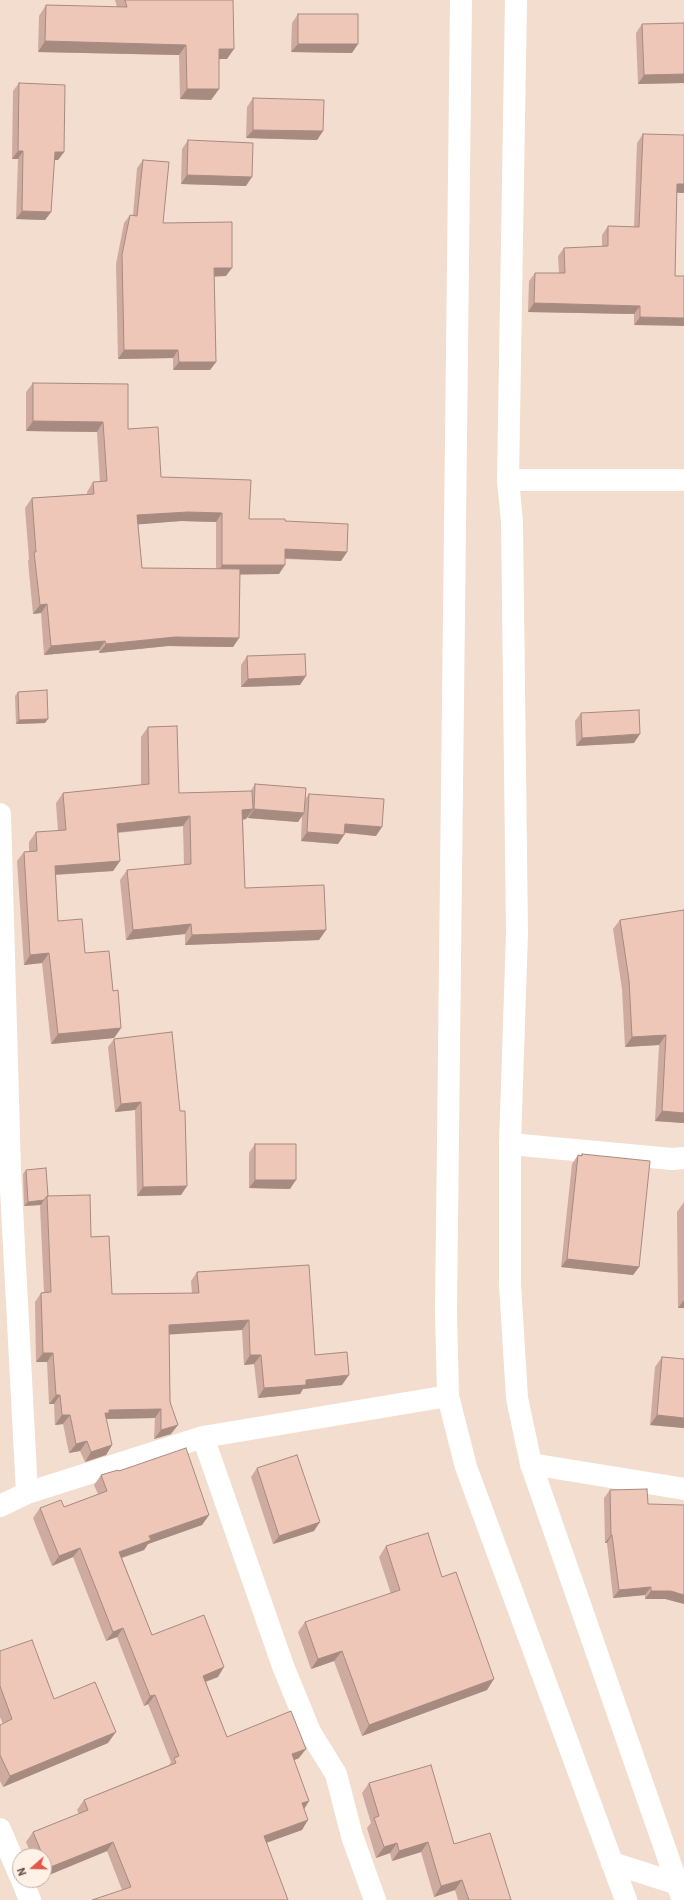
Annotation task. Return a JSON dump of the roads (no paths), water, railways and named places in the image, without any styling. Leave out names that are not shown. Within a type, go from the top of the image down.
[{"type":"street","points":[[462,0],[446,1312],[448,1396],[466,1467],[626,1900]]},
{"type":"street","points":[[516,0],[508,480],[512,522],[517,933],[510,1144],[510,1284],[517,1398],[531,1464],[682,1889]]},
{"type":"street","points":[[508,480],[684,480]]},
{"type":"street","points":[[0,814],[10,1170],[27,1493]]},
{"type":"street","points":[[510,1144],[672,1159],[684,1158]]},
{"type":"street","points":[[0,1506],[27,1493],[204,1438],[448,1396]]},
{"type":"street","points":[[204,1438],[283,1666],[310,1732],[336,1774],[352,1836],[375,1900]]},
{"type":"street","points":[[531,1464],[684,1489]]},
{"type":"street","points":[[0,1829],[12,1857]]},
{"type":"street","points":[[612,1863],[682,1889]]},
{"type":"street","points":[[25,1888],[30,1900]]}]
